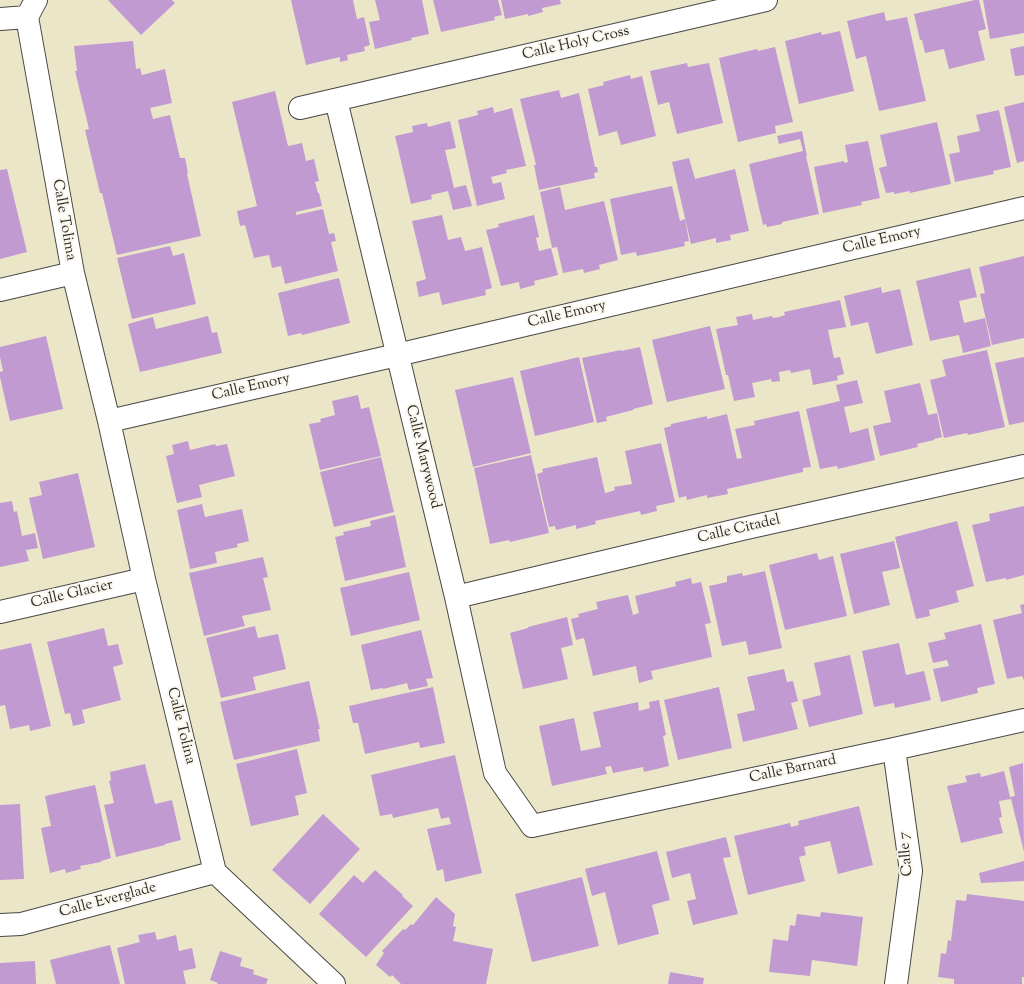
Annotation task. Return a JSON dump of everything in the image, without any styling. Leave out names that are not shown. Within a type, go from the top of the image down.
[{"type":"street","name":"Calle Holy Cross","points":[[336,100],[766,0]]},
{"type":"street","points":[[0,20],[31,8]]},
{"type":"street","name":"Calle Tolima","points":[[31,8],[73,273],[109,421]]},
{"type":"street","points":[[300,108],[336,100]]},
{"type":"street","name":"Calle Marywood","points":[[336,100],[456,597],[495,773],[532,826],[562,819]]},
{"type":"street","name":"Calle Emory","points":[[109,421],[1024,208]]},
{"type":"street","points":[[0,290],[73,273]]},
{"type":"street","name":"Calle Tolina","points":[[109,421],[144,579],[215,872]]},
{"type":"street","name":"Calle Citadel","points":[[456,597],[742,529],[1024,466]]},
{"type":"street","name":"Calle Glacier","points":[[0,612],[144,579]]},
{"type":"street","name":"Calle Barnard","points":[[562,819],[1024,720]]},
{"type":"street","name":"Calle 7","points":[[894,749],[911,871],[896,984]]},
{"type":"street","points":[[215,872],[334,984]]},
{"type":"street","name":"Calle Everglade","points":[[0,925],[21,924],[215,872]]},
{"type":"building","points":[[108,0],[172,0],[175,3],[141,35]]},
{"type":"building","points":[[291,0],[353,0],[357,19],[364,17],[370,45],[364,47],[365,51],[347,55],[348,60],[340,62],[340,57],[306,65]]},
{"type":"building","points":[[375,0],[422,0],[429,34],[411,38],[412,40],[375,49],[369,22],[380,20]]},
{"type":"building","points":[[433,0],[498,0],[502,15],[494,17],[495,20],[441,32]]},
{"type":"building","points":[[501,0],[560,0],[561,4],[542,8],[543,12],[528,16],[528,14],[505,19]]},
{"type":"building","points":[[979,0],[986,29],[978,31],[985,60],[949,69],[944,49],[925,53],[922,40],[920,40],[914,14]]},
{"type":"building","points":[[983,0],[1024,0],[1024,33],[990,39]]},
{"type":"building","points":[[884,12],[886,21],[907,17],[926,101],[879,111],[866,56],[856,59],[847,21]]},
{"type":"building","points":[[840,31],[854,91],[799,104],[785,41],[821,32],[822,35]]},
{"type":"building","points":[[133,41],[136,69],[140,68],[142,75],[165,69],[172,103],[150,108],[153,119],[170,115],[180,158],[185,158],[187,174],[201,236],[117,255],[85,130],[89,129],[75,71],[77,71],[74,46]]},
{"type":"building","points":[[1024,46],[1024,75],[1015,76],[1010,49]]},
{"type":"building","points":[[775,47],[793,122],[775,126],[776,133],[738,142],[719,58],[757,49],[758,51]]},
{"type":"building","points":[[687,63],[688,67],[709,63],[723,123],[677,134],[669,102],[658,105],[650,71]]},
{"type":"building","points":[[630,75],[631,79],[642,76],[656,136],[621,145],[617,131],[599,136],[588,89],[604,85],[603,82]]},
{"type":"building","points":[[559,90],[561,98],[579,93],[595,167],[597,167],[598,172],[594,173],[595,178],[539,190],[534,165],[536,165],[520,99]]},
{"type":"building","points":[[275,91],[288,146],[302,143],[306,161],[314,159],[319,181],[315,182],[322,206],[296,212],[296,215],[323,209],[329,234],[334,233],[336,241],[331,242],[338,271],[285,284],[281,266],[272,268],[269,255],[254,258],[245,225],[240,226],[237,211],[257,206],[232,102]]},
{"type":"building","points":[[1024,102],[1024,161],[1017,163],[1004,107]]},
{"type":"building","points":[[493,107],[494,113],[512,108],[526,166],[506,170],[507,173],[491,177],[493,184],[501,182],[505,199],[477,206],[458,120],[478,115],[477,111]]},
{"type":"building","points":[[999,110],[1011,167],[993,171],[994,174],[955,182],[949,154],[960,152],[957,136],[980,131],[976,115]]},
{"type":"building","points":[[450,121],[456,148],[445,150],[454,188],[466,185],[472,206],[453,210],[448,191],[431,195],[432,199],[411,204],[395,136],[413,132],[412,126],[427,123],[428,127]]},
{"type":"building","points":[[937,122],[951,184],[910,193],[910,191],[894,194],[894,192],[886,193],[879,168],[887,166],[880,135]]},
{"type":"building","points":[[802,131],[819,214],[782,222],[782,224],[767,227],[766,224],[763,225],[749,164],[803,151],[800,139],[779,144],[777,136]]},
{"type":"building","points":[[868,141],[880,198],[861,202],[862,205],[823,213],[814,167],[844,161],[844,163],[848,162],[845,145]]},
{"type":"building","points":[[689,158],[695,179],[735,169],[749,231],[730,235],[731,240],[716,243],[716,238],[691,244],[672,162]]},
{"type":"building","points":[[7,169],[27,252],[0,259],[0,170]]},
{"type":"building","points":[[672,186],[680,221],[685,219],[689,241],[684,242],[685,246],[637,256],[636,252],[621,255],[610,199]]},
{"type":"building","points":[[560,187],[565,210],[604,201],[618,260],[599,265],[600,269],[584,273],[583,269],[563,273],[557,247],[552,248],[540,192]]},
{"type":"building","points":[[442,215],[448,240],[461,237],[465,251],[482,247],[492,288],[485,290],[486,295],[442,305],[439,292],[419,297],[416,282],[426,279],[412,221]]},
{"type":"building","points":[[534,215],[539,237],[536,238],[539,251],[551,248],[558,275],[534,281],[535,285],[520,289],[519,282],[501,286],[486,230],[499,227],[498,224]]},
{"type":"building","points":[[170,246],[173,256],[184,253],[196,304],[132,319],[117,258]]},
{"type":"building","points":[[1024,256],[1024,338],[992,345],[980,294],[985,293],[979,267]]},
{"type":"building","points":[[970,268],[977,297],[959,301],[964,323],[985,318],[991,346],[963,353],[959,335],[930,341],[916,281]]},
{"type":"building","points":[[339,278],[350,323],[302,335],[301,333],[288,336],[278,293]]},
{"type":"building","points":[[881,287],[882,293],[900,289],[913,345],[876,354],[868,322],[851,326],[844,296]]},
{"type":"building","points":[[840,300],[846,327],[828,330],[834,358],[840,357],[844,374],[837,376],[838,380],[813,385],[810,369],[791,373],[790,370],[779,372],[780,381],[772,382],[771,379],[752,383],[755,397],[734,401],[728,375],[726,375],[716,329],[738,325],[736,317],[752,314],[753,320],[772,316],[773,318],[785,315],[784,312]]},
{"type":"building","points":[[208,316],[212,333],[217,332],[222,353],[140,372],[128,324],[153,317],[156,329]]},
{"type":"building","points":[[710,326],[725,389],[667,402],[652,340]]},
{"type":"building","points":[[46,336],[63,409],[10,421],[0,377],[0,372],[3,371],[0,357],[0,347]]},
{"type":"building","points":[[640,347],[653,404],[606,417],[607,421],[597,423],[582,358]]},
{"type":"building","points":[[987,350],[1005,427],[968,435],[967,433],[944,438],[930,380],[946,376],[942,360]]},
{"type":"building","points":[[579,357],[594,422],[535,436],[520,371]]},
{"type":"building","points":[[1024,357],[1024,422],[1009,425],[995,363]]},
{"type":"building","points":[[513,377],[531,453],[473,467],[455,390]]},
{"type":"building","points":[[857,380],[863,403],[844,407],[850,433],[868,428],[875,460],[838,469],[837,466],[820,469],[806,409],[840,401],[836,385]]},
{"type":"building","points":[[920,383],[928,415],[937,413],[942,437],[917,444],[918,447],[880,456],[873,426],[891,422],[884,391]]},
{"type":"building","points":[[358,395],[361,409],[369,407],[381,456],[320,470],[309,424],[321,422],[320,419],[335,415],[332,401]]},
{"type":"building","points":[[799,411],[811,467],[803,468],[803,472],[727,489],[728,494],[707,498],[707,495],[687,500],[686,496],[679,498],[664,428],[671,426],[671,424],[707,416],[707,419],[727,414],[737,459],[742,458],[735,429],[755,425],[754,421]]},
{"type":"building","points":[[188,441],[190,450],[215,444],[216,446],[227,444],[235,476],[199,485],[202,497],[177,503],[166,456],[174,454],[172,445]]},
{"type":"building","points":[[661,443],[675,502],[656,506],[657,511],[641,515],[640,511],[595,521],[596,524],[576,529],[576,525],[556,530],[555,526],[549,527],[537,474],[543,472],[542,469],[597,457],[605,493],[615,490],[614,487],[632,484],[625,451]]},
{"type":"building","points":[[531,455],[549,533],[510,542],[509,540],[490,544],[474,468]]},
{"type":"building","points":[[381,457],[394,512],[334,527],[320,472]]},
{"type":"building","points":[[78,473],[95,547],[43,559],[29,498],[42,495],[39,482]]},
{"type":"building","points":[[12,501],[14,512],[17,511],[22,536],[35,533],[38,548],[26,550],[29,561],[0,567],[0,503]]},
{"type":"building","points":[[202,504],[205,517],[242,509],[249,541],[237,544],[238,547],[215,552],[217,563],[190,569],[177,510]]},
{"type":"building","points":[[1024,506],[1024,575],[1006,580],[1006,578],[986,582],[972,525],[990,521],[989,514]]},
{"type":"building","points":[[395,515],[406,567],[345,581],[335,537],[344,535],[343,532],[371,526],[370,521]]},
{"type":"building","points":[[957,521],[974,586],[956,591],[959,602],[929,610],[930,616],[916,619],[895,537]]},
{"type":"building","points":[[894,541],[900,568],[882,572],[890,605],[854,614],[840,554]]},
{"type":"building","points":[[817,553],[819,560],[833,556],[847,616],[785,630],[769,565]]},
{"type":"building","points":[[263,557],[268,577],[263,578],[271,610],[242,616],[245,626],[204,636],[189,573]]},
{"type":"building","points":[[765,571],[782,648],[749,655],[746,641],[722,646],[709,586],[727,582],[727,576],[742,573],[743,576]]},
{"type":"building","points":[[409,572],[420,620],[351,636],[340,588]]},
{"type":"building","points":[[691,578],[692,584],[701,582],[711,623],[705,624],[712,657],[651,671],[653,679],[639,683],[636,666],[593,676],[584,638],[576,640],[571,619],[579,617],[578,614],[598,609],[596,602],[628,595],[633,615],[639,613],[635,596],[676,586],[675,582]]},
{"type":"building","points":[[1024,604],[1024,680],[1022,676],[1007,679],[993,620],[1022,613],[1020,605]]},
{"type":"building","points":[[567,617],[573,645],[561,648],[568,679],[523,689],[510,633]]},
{"type":"building","points":[[981,624],[995,684],[977,688],[978,693],[941,702],[933,669],[949,666],[947,660],[933,663],[928,643],[946,639],[944,633]]},
{"type":"building","points":[[255,626],[258,638],[278,634],[286,669],[253,677],[256,690],[221,698],[206,638]]},
{"type":"building","points":[[104,628],[108,646],[118,644],[123,664],[113,667],[121,700],[82,710],[85,723],[73,726],[70,713],[65,714],[47,642]]},
{"type":"building","points":[[421,630],[433,678],[426,679],[428,686],[409,690],[407,683],[383,689],[371,690],[361,645]]},
{"type":"building","points":[[31,643],[51,726],[30,731],[29,725],[10,729],[5,705],[0,706],[0,650]]},
{"type":"building","points":[[899,643],[906,675],[924,671],[931,700],[895,708],[894,703],[874,707],[862,651]]},
{"type":"building","points":[[850,655],[863,714],[809,727],[802,700],[821,695],[814,663]]},
{"type":"building","points":[[784,669],[787,682],[793,681],[798,701],[791,703],[798,729],[743,742],[737,714],[755,710],[747,677]]},
{"type":"building","points":[[309,681],[320,729],[318,729],[320,741],[234,760],[220,702]]},
{"type":"building","points":[[433,687],[445,743],[420,748],[419,742],[365,754],[358,723],[353,723],[349,706]]},
{"type":"building","points":[[719,687],[732,748],[678,760],[664,700]]},
{"type":"building","points":[[659,700],[666,735],[663,736],[669,766],[644,772],[643,767],[613,773],[611,766],[605,767],[607,774],[552,786],[539,726],[574,718],[581,751],[601,747],[593,712],[638,702],[639,711],[650,708],[649,702]]},
{"type":"building","points":[[297,749],[307,793],[295,796],[299,815],[251,826],[236,764]]},
{"type":"building","points":[[455,755],[482,873],[445,882],[443,869],[437,871],[427,829],[451,824],[449,817],[441,819],[438,808],[393,818],[392,814],[380,816],[371,775]]},
{"type":"building","points":[[1023,763],[1024,852],[1011,799],[999,801],[1002,817],[999,818],[1003,833],[961,843],[947,786],[967,782],[965,776],[980,773],[981,777],[1004,771],[1010,797],[1015,796],[1009,767]]},
{"type":"building","points":[[145,764],[155,804],[172,800],[181,840],[116,857],[104,805],[114,803],[109,781],[111,780],[110,772]]},
{"type":"building","points":[[95,785],[111,858],[101,862],[80,866],[81,869],[66,873],[65,869],[50,873],[41,828],[51,826],[45,796]]},
{"type":"building","points":[[20,804],[24,879],[0,880],[0,805]]},
{"type":"building","points":[[859,806],[873,865],[838,874],[830,841],[804,847],[806,855],[799,857],[805,881],[748,895],[734,836],[790,823],[791,827],[799,825],[798,821]]},
{"type":"building","points":[[323,814],[360,849],[310,904],[272,870]]},
{"type":"building","points":[[726,837],[731,857],[723,858],[738,914],[693,925],[687,901],[696,899],[690,873],[672,878],[666,852]]},
{"type":"building","points":[[657,851],[670,900],[652,905],[659,934],[618,945],[605,892],[592,896],[585,869]]},
{"type":"building","points":[[1024,861],[1024,881],[981,883],[979,873]]},
{"type":"building","points":[[375,870],[413,906],[366,957],[319,914],[354,875],[363,883]]},
{"type":"building","points":[[582,877],[599,946],[532,962],[515,894]]},
{"type":"building","points":[[967,894],[1024,901],[1024,977],[1022,977],[1022,984],[954,984],[954,979],[938,977],[941,953],[946,954],[948,940],[951,941],[956,900],[966,901]]},
{"type":"building","points":[[436,897],[455,914],[453,926],[456,927],[453,941],[493,949],[486,984],[401,984],[392,975],[390,977],[376,965],[384,953],[382,951],[403,929],[405,930],[411,924],[413,925]]},
{"type":"building","points":[[821,912],[863,917],[857,966],[812,960],[810,976],[769,972],[773,939],[788,941],[790,925],[795,926],[797,914],[820,917]]},
{"type":"building","points":[[155,932],[157,940],[176,935],[179,951],[192,948],[196,968],[183,971],[186,984],[125,984],[117,948],[140,942],[138,935]]},
{"type":"building","points":[[110,945],[120,984],[56,984],[50,960]]},
{"type":"building","points":[[220,951],[242,958],[240,966],[254,970],[253,974],[268,979],[266,984],[217,984],[218,983],[210,980]]},
{"type":"building","points":[[35,961],[36,984],[0,984],[0,963]]},
{"type":"building","points":[[670,972],[704,978],[703,984],[668,984]]}]
